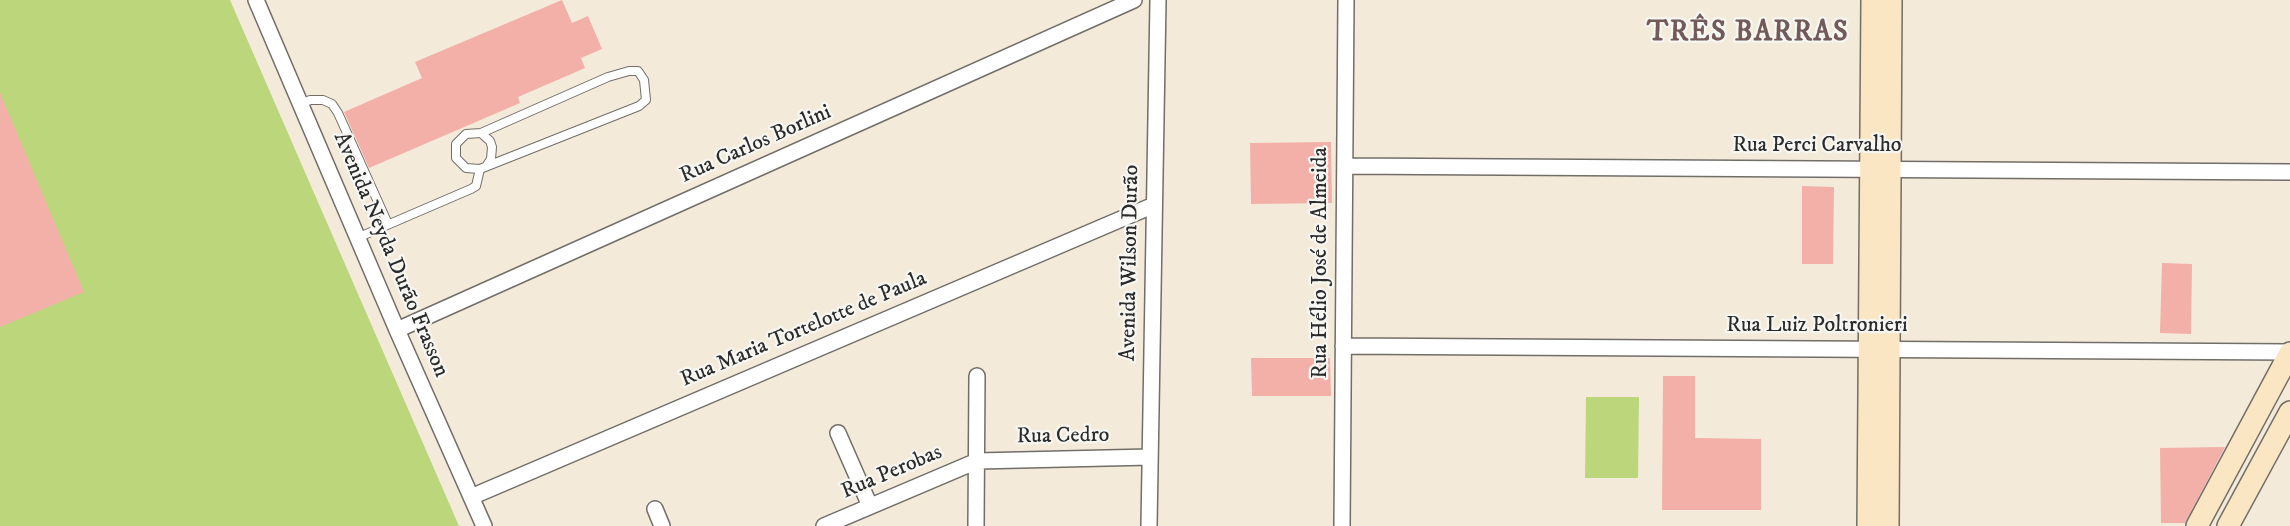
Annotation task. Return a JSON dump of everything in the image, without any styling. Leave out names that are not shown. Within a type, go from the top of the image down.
[{"type":"main road","points":[[1872,0],[1881,169]]},
{"type":"main road","points":[[1868,526],[1879,349],[1881,169],[1891,0]]},
{"type":"main road","points":[[1879,349],[1888,526]]},
{"type":"main road","points":[[2197,526],[2290,353]]},
{"type":"main road","points":[[2228,526],[2290,412]]},
{"type":"street","name":"Avenida Neyda Durão Frasson","points":[[256,0],[357,238],[484,526]]},
{"type":"street","name":"Rua Carlos Borlini","points":[[397,330],[1134,0]]},
{"type":"street","name":"Avenida Wilson Durão","points":[[1149,526],[1158,0]]},
{"type":"street","name":"Rua Hélio José de Almeida","points":[[1342,526],[1346,0]]},
{"type":"street","name":"Rua Perci Carvalho","points":[[1345,166],[2290,172]]},
{"type":"street","name":"Rua Maria Tortelotte de Paula","points":[[471,497],[1154,205]]},
{"type":"street","name":"Rua Luiz Poltronieri","points":[[1343,346],[2290,353]]},
{"type":"street","points":[[976,526],[977,376]]},
{"type":"street","points":[[838,433],[870,507]]},
{"type":"street","name":"Rua Cedro","points":[[977,461],[1150,458]]},
{"type":"street","name":"Rua Perobas","points":[[824,526],[977,461]]},
{"type":"street","points":[[655,509],[662,526]]},
{"type":"lane","points":[[638,71],[644,80],[646,100],[639,106],[483,167],[466,168],[456,158],[456,144],[466,134],[481,133],[608,77],[638,71]]},
{"type":"lane","points":[[301,104],[310,100],[322,100],[332,104],[388,225]]},
{"type":"lane","points":[[357,238],[476,186],[483,167],[491,159],[490,141],[481,133]]},
{"type":"green space","points":[[0,0],[230,0],[459,526],[0,526]]},
{"type":"green space","points":[[1586,397],[1639,397],[1638,478],[1585,478]]},
{"type":"building","points":[[562,0],[572,23],[588,16],[602,49],[581,58],[585,68],[518,97],[520,103],[369,168],[344,112],[422,78],[415,62]]},
{"type":"building","points":[[0,93],[84,292],[0,327]]},
{"type":"building","points":[[1331,142],[1332,203],[1251,204],[1250,143]]},
{"type":"building","points":[[1802,186],[1834,187],[1833,264],[1802,264]]},
{"type":"building","points":[[2162,263],[2192,264],[2191,334],[2160,333]]},
{"type":"building","points":[[1251,358],[1330,358],[1331,396],[1252,396]]},
{"type":"building","points":[[1663,376],[1695,376],[1695,438],[1761,439],[1761,510],[1662,510]]},
{"type":"building","points":[[2225,447],[2185,523],[2161,523],[2160,448]]},
{"type":"district","name":"TRÊS BARRAS","points":[[1748,34]]}]
